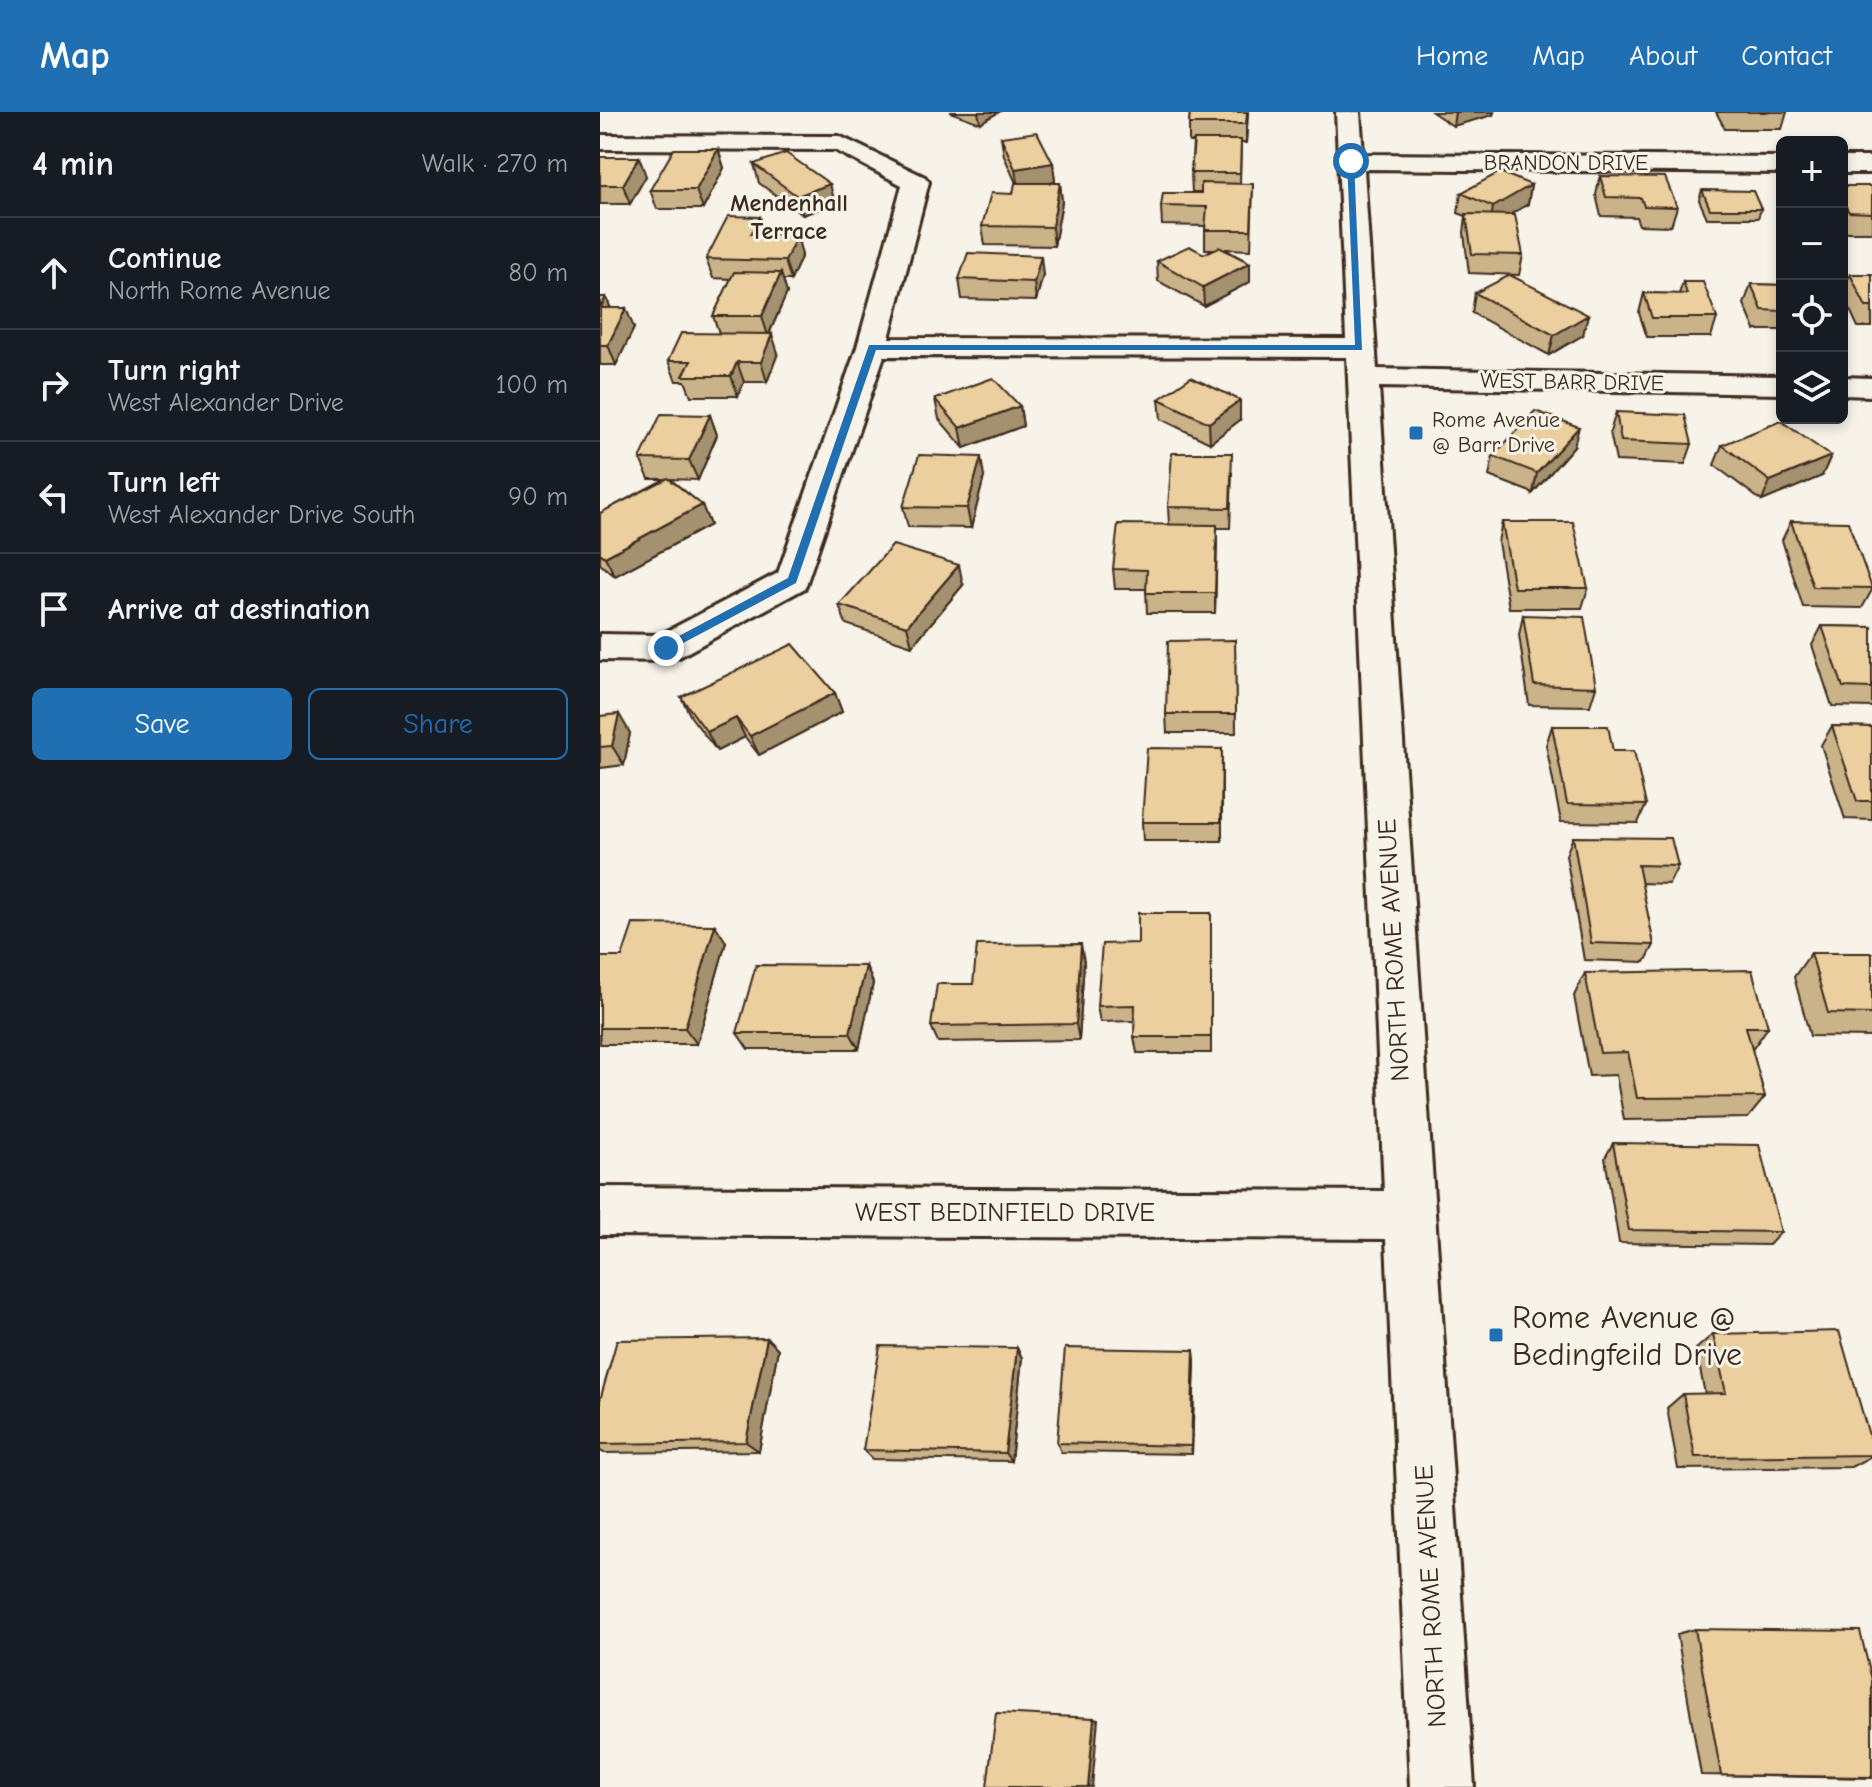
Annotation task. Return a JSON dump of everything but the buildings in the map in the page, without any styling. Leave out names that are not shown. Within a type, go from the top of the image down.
[{"type":"street","name":"NORTH ROME AVENUE","points":[[1348,112],[1442,1787]]},
{"type":"street","points":[[600,142],[839,143],[916,182],[872,347],[793,580],[666,648],[600,647]]},
{"type":"street","name":"BRANDON DRIVE","points":[[1351,161],[1776,165]]},
{"type":"street","points":[[1848,165],[1872,165]]},
{"type":"street","name":"WEST BARR DRIVE","points":[[872,347],[1360,363],[1776,385]]},
{"type":"street","name":"WEST BEDINFIELD DRIVE","points":[[600,1211],[1409,1215]]},
{"type":"place","name":"Rome Avenue @ Barr Drive","points":[[1416,433]]},
{"type":"place","name":"Rome Avenue @ Bedingfeild Drive","points":[[1496,1335]]},
{"type":"district","name":"Mendenhall Terrace","points":[[789,217]]},
{"type":"route","points":[[666,648],[793,580],[872,347],[1359,348],[1351,161]]}]
